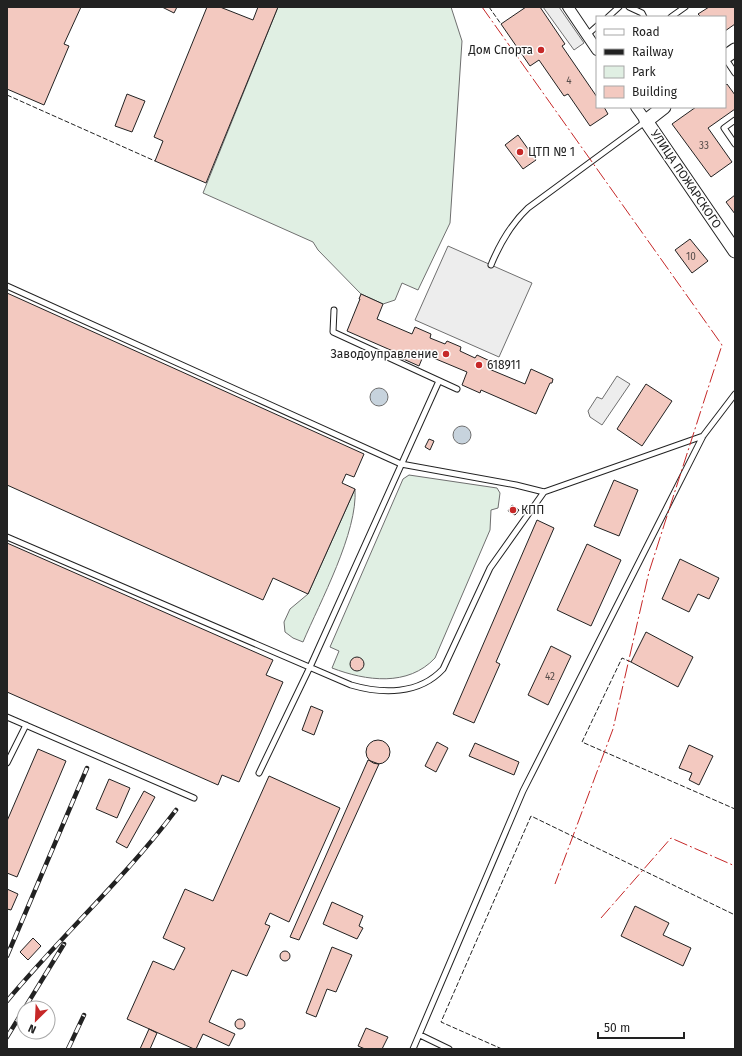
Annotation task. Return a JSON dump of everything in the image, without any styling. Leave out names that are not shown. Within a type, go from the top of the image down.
[{"type":"street","points":[[568,7],[596,48]]},
{"type":"street","points":[[726,57],[735,50]]},
{"type":"street","name":"УЛИЦА ПОЖАРСКОГО","points":[[637,108],[735,251]]},
{"type":"street","points":[[646,121],[663,108]]},
{"type":"lane","points":[[609,16],[619,7]]},
{"type":"lane","points":[[629,7],[642,13],[644,16]]},
{"type":"lane","points":[[672,16],[684,7]]},
{"type":"lane","points":[[587,35],[596,27]]},
{"type":"lane","points":[[726,60],[735,73]]},
{"type":"lane","points":[[735,120],[724,128],[735,144]]},
{"type":"lane","points":[[491,265],[507,232],[518,217],[646,121]]},
{"type":"lane","points":[[7,286],[401,464],[516,485],[544,492],[702,436]]},
{"type":"lane","points":[[334,310],[332,332],[457,389]]},
{"type":"lane","points":[[259,773],[310,667],[439,381]]},
{"type":"lane","points":[[413,1049],[523,792],[702,436],[735,394]]},
{"type":"lane","points":[[7,537],[351,685],[376,691],[401,690],[420,685],[434,678],[448,660],[490,568],[544,492]]},
{"type":"lane","points":[[7,717],[194,798]]},
{"type":"lane","points":[[7,763],[26,725]]},
{"type":"lane","points":[[420,1035],[449,1049]]},
{"type":"green space","points":[[278,7],[451,7],[462,41],[450,223],[418,290],[402,283],[395,300],[383,304],[361,294],[318,250],[313,242],[203,193]]},
{"type":"green space","points":[[409,475],[497,488],[500,493],[498,508],[491,510],[490,530],[435,658],[412,674],[386,679],[359,676],[332,668],[339,651],[330,647],[403,479]]},
{"type":"green space","points":[[355,489],[351,525],[344,546],[328,587],[303,642],[293,638],[285,632],[284,622],[290,609],[308,594]]},
{"type":"shaded area","points":[[543,7],[559,7],[584,43],[574,50]]},
{"type":"shaded area","points":[[448,246],[532,283],[499,357],[415,320]]},
{"type":"shaded area","points":[[617,376],[630,384],[602,425],[590,417],[588,411],[597,397],[602,399]]},
{"type":"shaded area","points":[[375,388],[383,388],[388,393],[386,404],[383,406],[375,406],[370,401],[370,393]]},
{"type":"shaded area","points":[[458,426],[466,426],[471,431],[469,442],[466,444],[458,444],[453,439],[453,431]]},
{"type":"building","points":[[7,7],[81,7],[64,44],[69,46],[44,105],[7,89]]},
{"type":"building","points":[[162,7],[177,7],[174,13]]},
{"type":"building","points":[[207,7],[220,7],[253,20],[258,7],[278,7],[206,183],[155,161],[163,141],[154,137]]},
{"type":"building","points":[[526,7],[540,7],[565,44],[562,46],[596,96],[596,108],[605,108],[608,114],[590,126],[568,94],[564,96],[539,60],[530,66],[501,24]]},
{"type":"building","points":[[709,7],[735,7],[735,24],[726,30],[726,16],[700,16],[698,14]]},
{"type":"building","points":[[727,84],[735,95],[735,109],[708,128],[732,162],[711,177],[672,124],[695,108],[726,108]]},
{"type":"building","points":[[127,94],[145,101],[132,132],[115,126]]},
{"type":"building","name":"ЦТП № 1","points":[[518,135],[536,160],[523,169],[505,145]]},
{"type":"building","points":[[735,195],[735,214],[726,202]]},
{"type":"building","points":[[690,239],[708,261],[692,273],[675,250]]},
{"type":"building","points":[[7,293],[364,454],[354,477],[346,474],[342,483],[355,489],[308,594],[273,578],[263,600],[7,485]]},
{"type":"building","name":"Заводоуправление","points":[[361,294],[383,304],[377,319],[412,334],[415,327],[431,334],[430,338],[445,344],[447,341],[461,347],[460,351],[475,358],[477,355],[492,362],[489,369],[525,384],[531,369],[553,379],[536,414],[481,390],[480,393],[462,385],[467,372],[424,354],[419,366],[401,358],[402,355],[347,331]]},
{"type":"building","points":[[646,384],[672,401],[642,446],[617,429]]},
{"type":"building","points":[[429,439],[434,441],[430,450],[425,447]]},
{"type":"building","points":[[614,480],[638,490],[619,536],[594,526]]},
{"type":"building","name":"КПП","points":[[512,505],[519,510],[515,515],[508,511]]},
{"type":"building","points":[[537,520],[554,528],[496,662],[500,664],[474,723],[453,714]]},
{"type":"building","points":[[7,543],[273,660],[266,675],[283,682],[239,782],[222,775],[218,785],[7,692]]},
{"type":"building","points":[[587,544],[621,560],[591,626],[557,610]]},
{"type":"building","points":[[680,559],[719,578],[709,599],[698,594],[689,612],[662,599]]},
{"type":"building","points":[[646,632],[693,657],[678,687],[631,662]]},
{"type":"building","points":[[551,646],[571,656],[548,705],[528,695]]},
{"type":"building","points":[[354,657],[360,657],[364,661],[364,667],[360,671],[354,671],[350,667],[350,661]]},
{"type":"building","points":[[311,706],[323,711],[314,735],[302,730]]},
{"type":"building","points":[[378,740],[386,744],[390,752],[386,760],[378,764],[370,760],[366,752],[370,744]]},
{"type":"building","points":[[437,742],[448,748],[436,772],[425,766]]},
{"type":"building","points":[[475,743],[519,762],[514,775],[469,756]]},
{"type":"building","points":[[689,745],[713,756],[699,785],[689,780],[692,773],[679,768]]},
{"type":"building","points":[[38,749],[66,761],[17,877],[7,873],[7,821]]},
{"type":"building","points":[[368,760],[379,764],[299,940],[290,937]]},
{"type":"building","points":[[269,776],[340,808],[289,922],[270,913],[265,924],[270,926],[247,976],[232,970],[209,1022],[235,1034],[229,1046],[203,1034],[196,1049],[194,1049],[127,1019],[153,961],[174,970],[185,948],[163,938],[185,889],[213,901]]},
{"type":"building","points":[[109,779],[130,788],[117,818],[96,809]]},
{"type":"building","points":[[144,791],[155,797],[127,848],[116,842]]},
{"type":"building","points":[[7,889],[18,894],[11,910],[7,909]]},
{"type":"building","points":[[332,902],[363,916],[359,926],[363,928],[357,939],[323,924]]},
{"type":"building","points":[[635,906],[669,923],[663,935],[691,948],[683,966],[621,936]]},
{"type":"building","points":[[33,938],[41,946],[28,960],[20,952]]},
{"type":"building","points":[[332,947],[352,955],[336,992],[327,989],[316,1017],[306,1013]]},
{"type":"building","points":[[285,951],[290,956],[285,961],[280,956]]},
{"type":"building","points":[[240,1019],[245,1024],[240,1029],[235,1024]]},
{"type":"building","points":[[366,1028],[388,1037],[382,1049],[365,1049],[358,1046]]},
{"type":"building","points":[[149,1029],[157,1033],[150,1049],[140,1049]]},
{"type":"railway","points":[[7,956],[87,768]]},
{"type":"railway","points":[[7,1001],[136,859],[176,810]]},
{"type":"railway","points":[[7,1037],[64,944]]},
{"type":"railway","points":[[68,1049],[84,1015]]},
{"type":"fence","points":[[489,7],[501,24]]},
{"type":"fence","points":[[7,95],[155,161]]},
{"type":"fence","points":[[631,662],[622,658],[582,742],[735,809]]},
{"type":"fence","points":[[502,1049],[441,1022],[531,816],[735,915]]},
{"type":"power","points":[[482,7],[722,345],[649,572],[613,729],[555,884]]},
{"type":"power","points":[[601,918],[671,838],[735,866]]},
{"type":"place","name":"Дом Спорта","points":[[541,50]]},
{"type":"place","name":"ЦТП № 1","points":[[520,152]]},
{"type":"place","name":"Заводоуправление","points":[[446,354]]},
{"type":"place","name":"618911","points":[[479,365]]},
{"type":"place","name":"КПП","points":[[513,510]]}]
